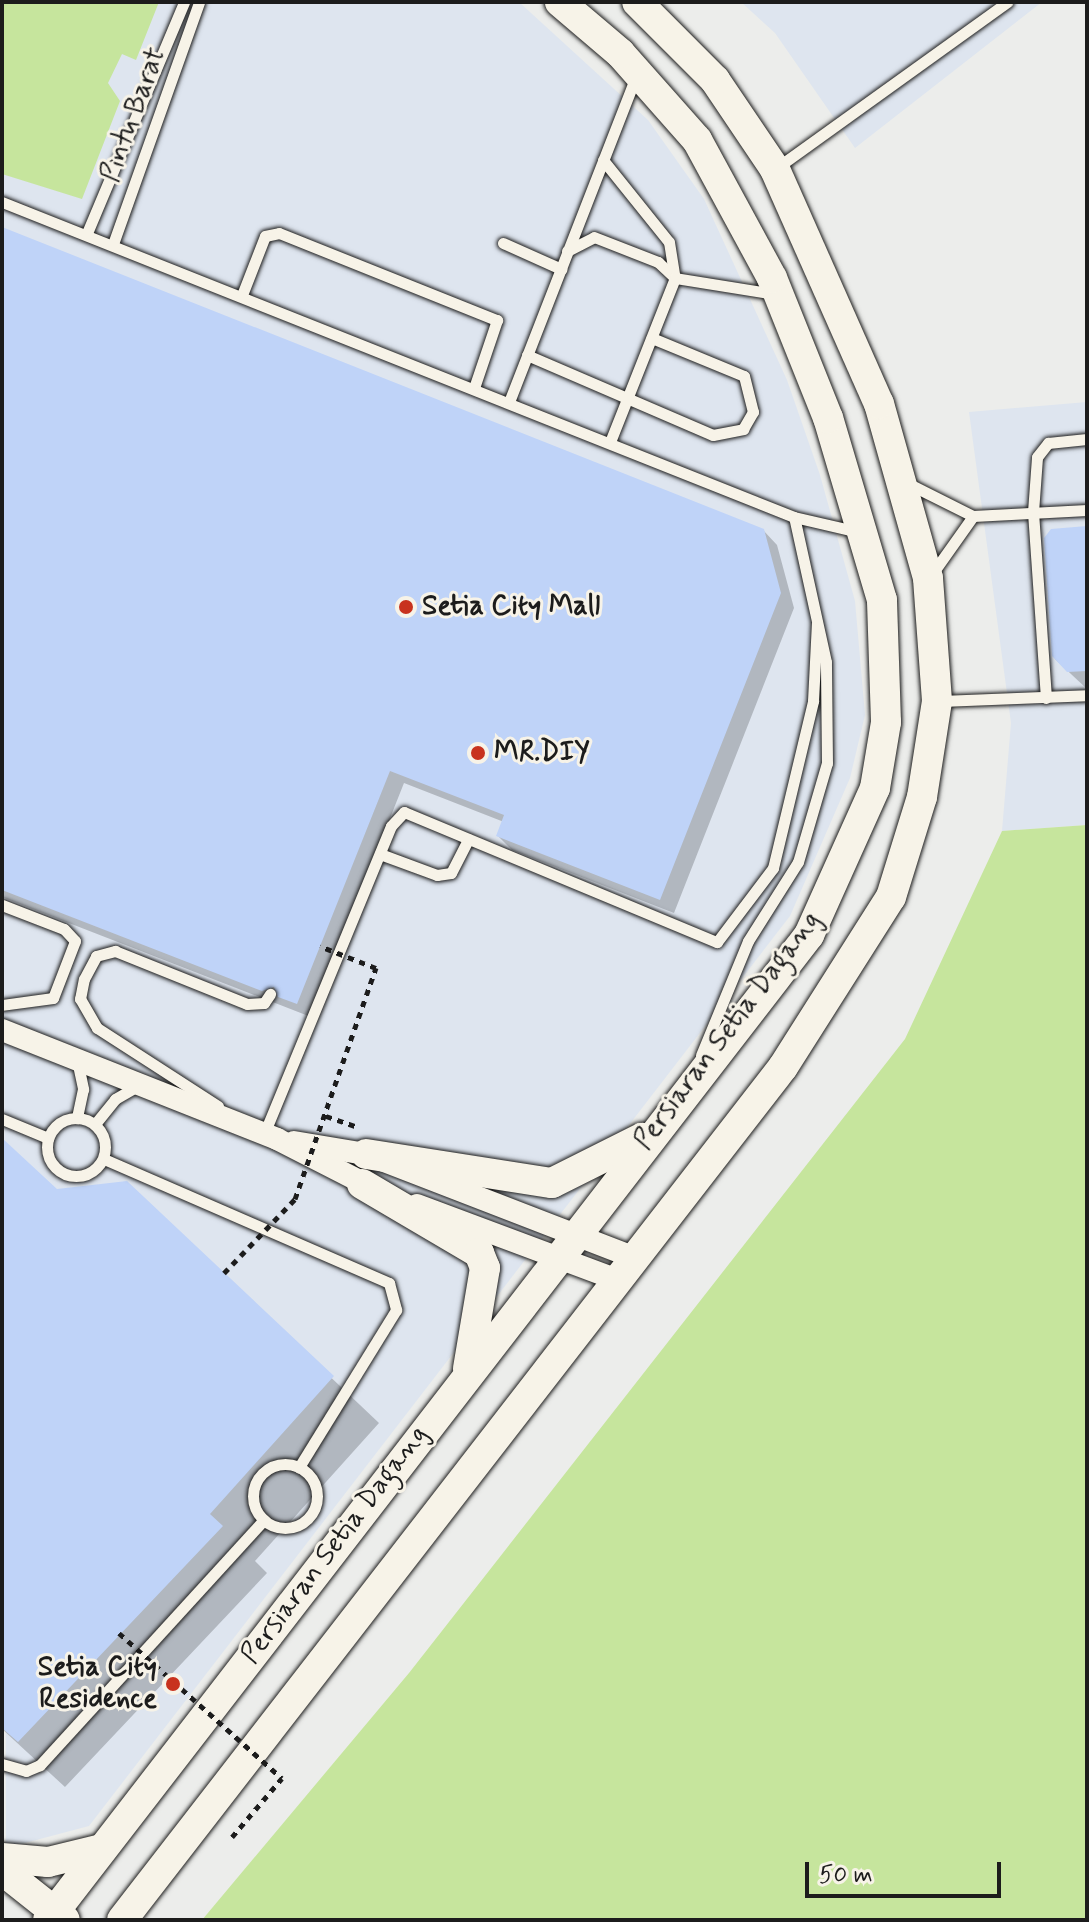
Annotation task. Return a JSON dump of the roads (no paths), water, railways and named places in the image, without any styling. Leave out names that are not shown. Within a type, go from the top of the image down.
[{"type":"street","name":"Persiaran Setia Dagang","points":[[56,1917],[102,1849],[691,1079],[809,935],[875,788],[886,722],[882,600],[828,418],[779,295],[697,140],[637,72],[560,2]]},
{"type":"street","name":"Persiaran Setia Dagang","points":[[122,1920],[140,1906],[783,1067],[891,897],[922,797],[937,701],[928,578],[879,404],[775,169],[715,80],[637,2]]},
{"type":"street","points":[[2,1030],[271,1137],[362,1184],[479,1253],[485,1268],[468,1371]]},
{"type":"street","points":[[271,1137],[366,1142],[552,1183],[650,1134]]},
{"type":"street","points":[[366,1142],[565,1246]]},
{"type":"street","points":[[362,1184],[565,1246],[626,1269]]},
{"type":"street","points":[[2,1858],[48,1862],[102,1849]]},
{"type":"street","points":[[2,1870],[56,1917]]},
{"type":"lane","name":"Pintu Barat","points":[[87,233],[184,2]]},
{"type":"lane","name":"Pintu Barat","points":[[113,244],[199,2]]},
{"type":"lane","points":[[775,169],[1007,2]]},
{"type":"lane","points":[[509,402],[637,72]]},
{"type":"lane","points":[[603,160],[669,242],[675,278],[610,442]]},
{"type":"lane","points":[[2,202],[87,233],[794,517],[862,532]]},
{"type":"lane","points":[[242,295],[265,236],[279,233],[497,320],[474,388]]},
{"type":"lane","points":[[567,251],[594,237],[658,262],[675,278],[730,281],[779,295]]},
{"type":"lane","points":[[503,243],[561,269]]},
{"type":"lane","points":[[527,355],[713,435],[743,429],[753,412],[744,376],[652,338]]},
{"type":"lane","points":[[1046,698],[1033,512],[1040,450],[1087,439]]},
{"type":"lane","points":[[900,479],[973,516],[1087,510]]},
{"type":"lane","points":[[928,578],[973,516]]},
{"type":"lane","points":[[691,1079],[748,941],[779,901],[818,807],[831,708],[817,623],[794,517]]},
{"type":"lane","points":[[270,994],[264,1003],[247,1004],[115,951],[96,956],[80,999],[97,1028],[123,1047],[271,1137],[380,854],[404,812],[717,942],[773,868],[813,701],[817,623]]},
{"type":"lane","points":[[937,701],[1087,695]]},
{"type":"lane","points":[[380,854],[437,875],[451,873],[468,839]]},
{"type":"lane","points":[[2,905],[64,929],[75,941],[53,998],[2,1005]]},
{"type":"lane","points":[[77,1060],[83,1089],[77,1118]]},
{"type":"lane","points":[[95,1124],[115,1099],[140,1085]]},
{"type":"lane","points":[[77,1118],[95,1124],[105,1140],[104,1159],[90,1173],[61,1173],[48,1158],[48,1138],[59,1123],[77,1118]]},
{"type":"lane","points":[[2,1119],[48,1138]]},
{"type":"lane","points":[[104,1159],[389,1283],[396,1310],[299,1467]]},
{"type":"lane","points":[[279,1464],[299,1467],[314,1482],[312,1513],[294,1526],[264,1520],[254,1503],[261,1474],[279,1464]]},
{"type":"lane","points":[[2,1764],[26,1771],[40,1765],[264,1520]]},
{"type":"place","name":"Setia City Mall","points":[[406,607]]},
{"type":"place","name":"MR.DIY","points":[[478,753]]},
{"type":"place","name":"Setia City Residence","points":[[173,1684]]}]
